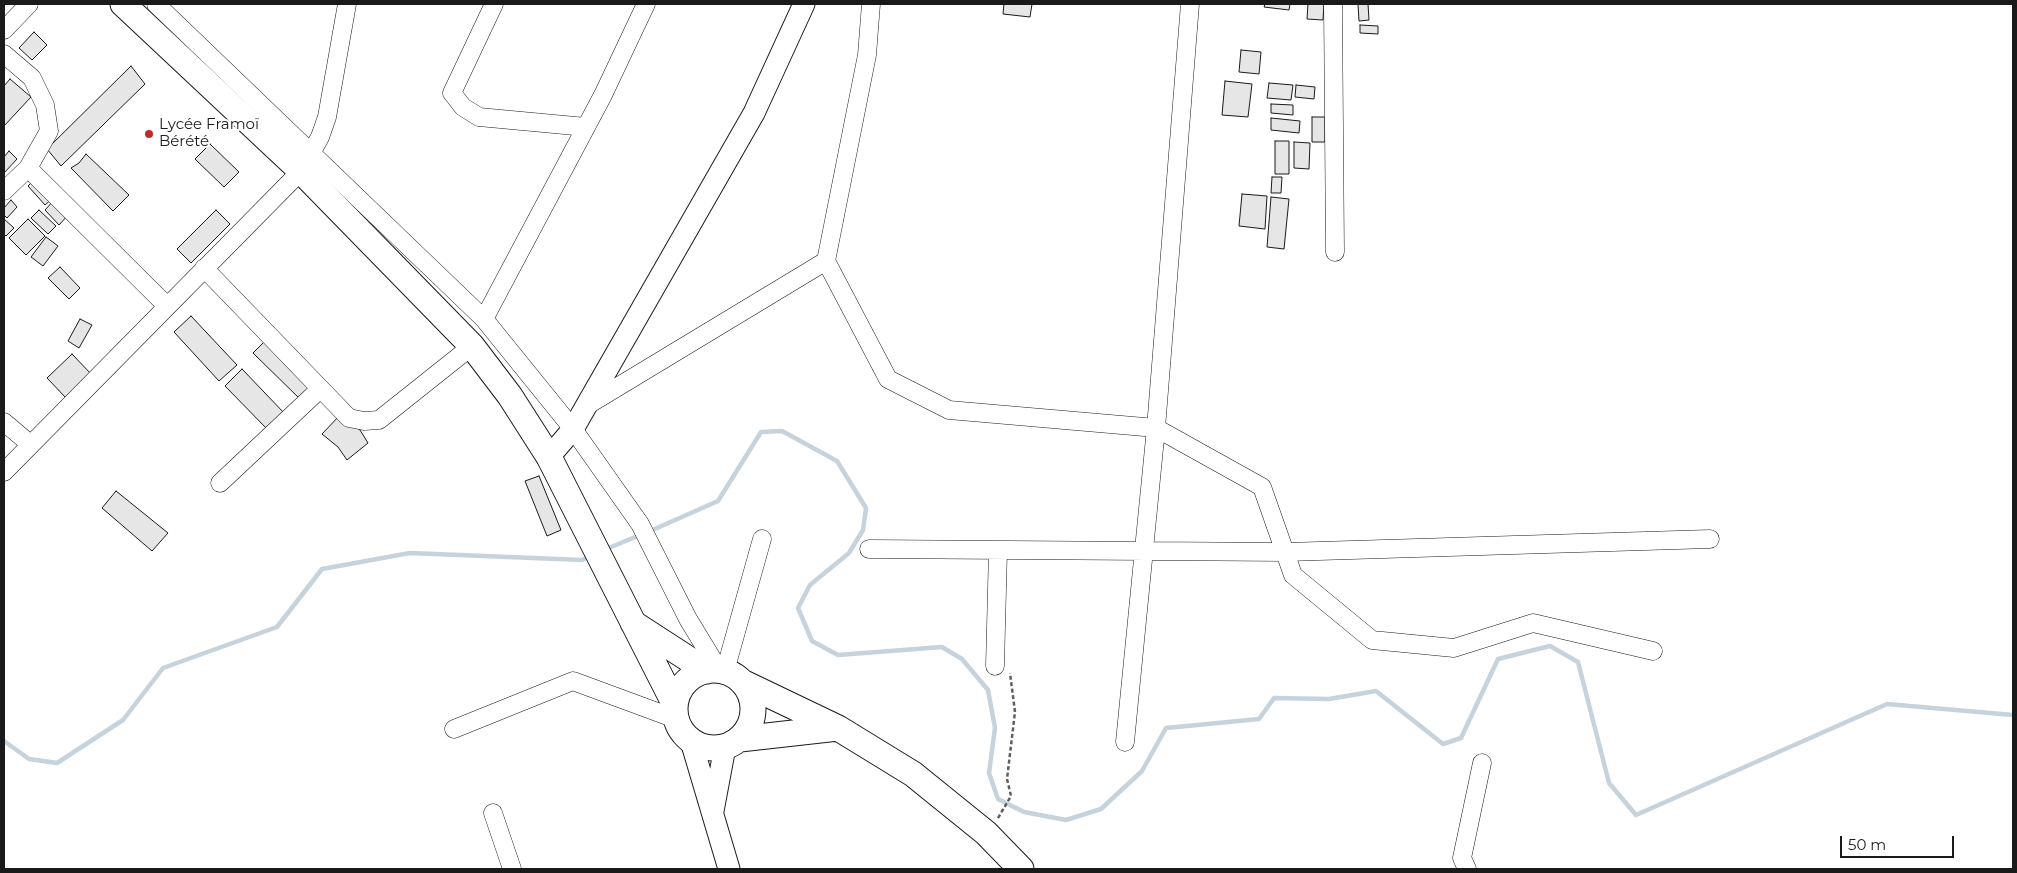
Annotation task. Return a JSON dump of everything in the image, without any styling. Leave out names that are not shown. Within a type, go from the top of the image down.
[{"type":"highway","points":[[123,4],[306,162],[472,346],[510,396],[549,457],[632,622],[675,712],[681,732],[691,741],[713,749],[732,743],[838,728]]},
{"type":"highway","points":[[632,622],[748,690],[753,707],[750,724],[732,743]]},
{"type":"highway","points":[[675,712],[678,693],[685,682],[695,675],[723,674],[838,728],[914,774],[986,833],[1021,869]]},
{"type":"main road","points":[[549,457],[572,430],[754,113],[804,4]]},
{"type":"main road","points":[[691,741],[729,869]]},
{"type":"main road","points":[[713,813],[732,743]]},
{"type":"street","points":[[4,30],[29,4]]},
{"type":"street","points":[[156,4],[306,162],[484,319],[572,430],[640,524],[654,548],[688,619],[723,674]]},
{"type":"street","points":[[4,472],[306,162],[320,137],[327,117],[347,4]]},
{"type":"street","points":[[494,4],[452,93],[463,107],[479,117],[586,127]]},
{"type":"street","points":[[484,319],[586,127],[646,4]]},
{"type":"street","points":[[871,4],[867,55],[826,261],[888,379],[949,410],[1156,428],[1262,487],[1293,575],[1372,640],[1454,648],[1533,623],[1653,651]]},
{"type":"street","points":[[1125,742],[1156,428],[1190,4]]},
{"type":"street","points":[[1334,4],[1335,252]]},
{"type":"street","points":[[4,54],[32,78],[45,105],[49,131],[28,168],[4,191]]},
{"type":"street","points":[[28,168],[167,306]]},
{"type":"street","points":[[586,406],[826,261]]},
{"type":"street","points":[[204,268],[349,418],[364,421],[379,420],[472,346]]},
{"type":"street","points":[[220,482],[320,389]]},
{"type":"street","points":[[4,422],[30,444]]},
{"type":"street","points":[[723,674],[762,539]]},
{"type":"street","points":[[869,549],[1224,553],[1710,539]]},
{"type":"street","points":[[995,666],[998,550]]},
{"type":"street","points":[[454,729],[573,680],[675,712]]},
{"type":"street","points":[[1467,869],[1462,858],[1482,763]]},
{"type":"street","points":[[493,813],[512,869]]},
{"type":"path","points":[[995,666],[1009,672],[1015,712],[1007,780],[1010,796],[1004,810]]},
{"type":"building","points":[[1004,4],[1032,4],[1030,17],[1003,14]]},
{"type":"building","points":[[1265,4],[1290,4],[1289,10],[1264,7]]},
{"type":"building","points":[[1308,4],[1324,4],[1323,20],[1307,19]]},
{"type":"building","points":[[1358,4],[1368,4],[1369,20],[1359,21]]},
{"type":"building","points":[[1360,25],[1378,26],[1378,34],[1360,33]]},
{"type":"building","points":[[34,32],[47,45],[32,60],[19,48]]},
{"type":"building","points":[[1241,50],[1261,52],[1259,74],[1239,72]]},
{"type":"building","points":[[131,66],[145,84],[61,166],[47,149]]},
{"type":"building","points":[[10,79],[31,97],[4,126],[4,86]]},
{"type":"building","points":[[1225,81],[1252,84],[1248,117],[1222,115]]},
{"type":"building","points":[[1269,83],[1293,85],[1291,100],[1267,98]]},
{"type":"building","points":[[1296,85],[1315,87],[1314,99],[1295,97]]},
{"type":"building","points":[[1271,104],[1293,105],[1293,115],[1271,113]]},
{"type":"building","points":[[1312,117],[1325,117],[1325,142],[1312,142]]},
{"type":"building","points":[[1271,118],[1300,121],[1299,133],[1271,130]]},
{"type":"building","points":[[1275,141],[1289,141],[1289,174],[1275,174]]},
{"type":"building","points":[[1294,142],[1310,143],[1309,169],[1294,168]]},
{"type":"building","points":[[210,144],[239,172],[224,187],[195,159]]},
{"type":"building","points":[[9,151],[17,159],[4,173],[4,157]]},
{"type":"building","points":[[86,154],[129,195],[113,211],[71,168],[79,163]]},
{"type":"building","points":[[1272,177],[1282,177],[1281,193],[1271,193]]},
{"type":"building","points":[[36,178],[54,197],[45,205],[28,186]]},
{"type":"building","points":[[1242,194],[1267,196],[1265,229],[1239,226]]},
{"type":"building","points":[[1271,197],[1289,199],[1284,249],[1267,247]]},
{"type":"building","points":[[55,199],[69,214],[59,225],[45,210]]},
{"type":"building","points":[[11,200],[17,207],[7,218],[4,215],[4,208]]},
{"type":"building","points":[[39,210],[56,226],[48,234],[31,218]]},
{"type":"building","points":[[216,210],[230,224],[191,263],[177,249]]},
{"type":"building","points":[[4,219],[14,228],[6,236],[4,234]]},
{"type":"building","points":[[28,219],[45,236],[26,255],[9,238]]},
{"type":"building","points":[[46,237],[58,246],[43,266],[31,257]]},
{"type":"building","points":[[60,267],[80,288],[69,299],[48,278]]},
{"type":"building","points":[[191,316],[237,365],[219,381],[174,332]]},
{"type":"building","points":[[80,319],[92,325],[79,348],[68,341]]},
{"type":"building","points":[[266,340],[315,388],[302,401],[253,353]]},
{"type":"building","points":[[72,354],[92,375],[67,399],[47,378]]},
{"type":"building","points":[[242,369],[286,415],[269,431],[225,386]]},
{"type":"building","points":[[341,414],[360,430],[368,443],[347,460],[338,447],[322,434]]},
{"type":"building","points":[[539,476],[561,530],[547,536],[525,481]]},
{"type":"building","points":[[116,491],[168,533],[152,551],[102,508]]},
{"type":"waterway","points":[[648,532],[718,501],[761,432],[782,431],[837,461],[866,508],[863,530],[849,553],[810,585],[798,608],[812,641],[838,655],[942,647],[962,659],[988,690],[995,728],[989,773],[998,799],[1024,812],[1066,820],[1101,809],[1142,771],[1166,728],[1259,719],[1274,698],[1329,699],[1376,691],[1443,744],[1461,738],[1498,659],[1550,646],[1578,662],[1609,783],[1636,815],[1887,704],[2013,715]]},
{"type":"waterway","points":[[604,550],[640,535]]},
{"type":"waterway","points":[[4,741],[29,759],[57,763],[123,720],[163,668],[277,627],[322,569],[410,553],[582,560],[590,556]]},
{"type":"place","name":"Lycée Framoï Bérété","points":[[149,134]]}]
